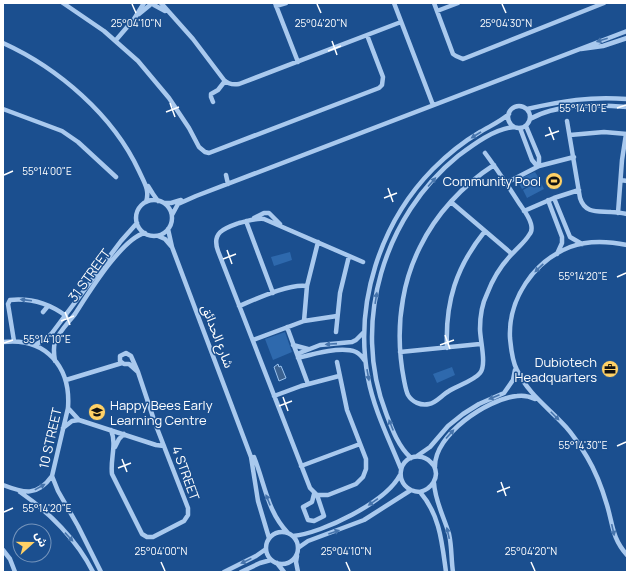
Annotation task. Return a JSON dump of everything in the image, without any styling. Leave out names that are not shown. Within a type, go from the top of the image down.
[{"type":"street","points":[[63,3],[116,40],[138,61],[158,84],[179,113],[199,147],[205,152],[209,153],[379,88],[382,85],[383,77],[367,35]]},
{"type":"street","points":[[162,3],[196,42],[225,81],[230,84],[239,84],[401,22]]},
{"type":"street","points":[[286,3],[276,5],[298,62]]},
{"type":"street","points":[[394,3],[433,105]]},
{"type":"street","points":[[434,3],[453,54],[463,59],[604,3]]},
{"type":"street","points":[[437,11],[458,3]]},
{"type":"street","points":[[116,40],[134,19],[150,4],[162,8],[174,18]]},
{"type":"street","points":[[172,215],[178,204],[196,196],[627,31]]},
{"type":"street","points":[[577,49],[589,49],[603,46],[627,38]]},
{"type":"street","points":[[3,43],[24,53],[43,65],[78,92],[114,130],[138,168],[148,190],[146,202]]},
{"type":"street","points":[[213,102],[210,97],[211,94],[218,90],[225,81]]},
{"type":"street","points":[[401,469],[377,410],[369,383],[364,332],[368,294],[372,276],[384,241],[400,212],[420,183],[446,157],[469,139],[500,121],[509,114],[513,108],[524,107],[527,109],[561,101],[579,99],[627,99]]},
{"type":"street","points":[[411,458],[399,444],[387,417],[380,395],[374,364],[373,342],[376,296],[385,260],[407,214],[423,192],[442,171],[464,152],[486,137],[503,129],[514,127],[520,128],[526,126],[530,119],[541,114],[574,107],[627,107]]},
{"type":"street","points":[[3,109],[62,131],[81,144],[116,177]]},
{"type":"street","points":[[527,109],[530,119]]},
{"type":"street","points":[[509,114],[509,120],[514,127]]},
{"type":"street","points":[[567,121],[581,202],[588,210],[627,214]]},
{"type":"street","points":[[526,126],[537,153],[538,166]]},
{"type":"street","points":[[520,128],[531,156],[538,166]]},
{"type":"street","points":[[570,135],[604,132],[627,134],[620,180],[618,213]]},
{"type":"street","points":[[528,148],[534,146]]},
{"type":"street","points":[[485,152],[494,165],[506,183],[531,223],[531,232],[501,266],[492,281],[486,296],[481,312],[480,344],[483,363],[481,373],[477,377],[457,386],[436,401],[429,404],[417,403],[408,395],[400,352],[401,312],[410,271],[420,246],[438,217],[475,178],[494,165]]},
{"type":"street","points":[[537,153],[548,163]]},
{"type":"street","points":[[528,171],[531,156]]},
{"type":"street","points":[[506,183],[538,166],[574,157]]},
{"type":"street","points":[[138,168],[141,170],[158,201]]},
{"type":"street","points":[[226,175],[228,184]]},
{"type":"street","points":[[620,180],[627,181]]},
{"type":"street","points":[[524,211],[540,203],[579,190]]},
{"type":"street","points":[[558,208],[562,195]]},
{"type":"street","points":[[172,247],[167,240],[145,233],[140,228],[137,223],[138,210],[146,202],[152,200],[164,203],[173,203],[196,196]]},
{"type":"street","points":[[551,199],[558,208],[570,237],[582,244]]},
{"type":"street","points":[[551,199],[552,210],[562,240],[557,254]]},
{"type":"street","points":[[451,202],[512,254]]},
{"type":"street","points":[[157,236],[168,229],[172,222],[172,215],[169,208],[164,203]]},
{"type":"street","points":[[540,203],[552,210]]},
{"type":"street","points":[[555,218],[561,216]]},
{"type":"street","points":[[315,494],[313,501],[303,507],[309,521],[314,521],[324,516],[315,494],[310,488],[301,466],[216,243],[218,235],[224,229],[253,219],[264,219],[363,262]]},
{"type":"street","points":[[246,221],[274,293]]},
{"type":"street","name":"31 STREET","points":[[35,345],[47,338],[52,333],[121,241],[137,223]]},
{"type":"street","name":"شارع الحدائق","points":[[168,229],[172,247],[251,457],[258,501],[269,538]]},
{"type":"street","points":[[447,348],[447,316],[454,286],[467,257],[485,231]]},
{"type":"street","name":"31 STREET","points":[[55,361],[55,342],[71,319],[117,255],[134,238],[145,233]]},
{"type":"street","points":[[304,321],[307,286],[318,242]]},
{"type":"street","points":[[627,245],[603,242],[582,244],[570,247],[543,263],[522,288],[512,316],[510,331],[511,345],[516,368],[521,380],[538,400],[566,428],[587,457],[602,490],[615,536],[627,555]]},
{"type":"street","points":[[336,332],[337,316],[349,256]]},
{"type":"street","points":[[239,306],[296,286],[307,286]]},
{"type":"street","points":[[14,341],[8,304],[9,300],[30,300],[48,306],[66,316]]},
{"type":"street","points":[[43,312],[48,306]]},
{"type":"street","points":[[253,340],[304,321],[337,316]]},
{"type":"street","points":[[287,327],[308,384]]},
{"type":"street","points":[[297,356],[315,346],[352,342],[364,332]]},
{"type":"street","name":"10 STREET","points":[[3,342],[14,341],[35,345],[46,351],[55,361],[66,380],[68,393],[68,408],[52,476],[48,482],[35,491],[20,492]]},
{"type":"street","points":[[400,352],[480,344]]},
{"type":"street","points":[[293,345],[308,349]]},
{"type":"street","points":[[315,346],[318,353]]},
{"type":"street","points":[[297,356],[334,351],[351,351],[359,354],[366,361]]},
{"type":"street","name":"4 STREET","points":[[114,450],[109,470],[142,534],[147,537],[152,537],[184,521],[188,515],[188,508],[160,436],[138,372],[131,356],[128,354],[124,353],[120,356],[120,361],[122,363]]},
{"type":"street","points":[[302,367],[306,358],[310,355]]},
{"type":"street","points":[[315,494],[320,496],[328,495],[352,486],[360,481],[365,473],[367,464],[365,455],[347,410],[337,362]]},
{"type":"street","points":[[66,380],[122,363],[129,364],[138,372]]},
{"type":"street","points":[[293,536],[311,532],[348,517],[390,489],[400,475],[403,464],[430,447],[448,426],[479,404],[504,393],[513,380],[516,368]]},
{"type":"street","points":[[274,396],[308,384],[339,376]]},
{"type":"street","points":[[453,572],[449,537],[436,500],[434,482],[436,476],[436,456],[441,445],[455,429],[471,416],[489,405],[512,397],[524,396],[538,400]]},
{"type":"street","points":[[68,408],[79,420],[164,446]]},
{"type":"street","points":[[63,428],[67,424],[79,420]]},
{"type":"street","points":[[111,430],[114,439],[114,450]]},
{"type":"street","points":[[114,450],[119,439],[124,434]]},
{"type":"street","name":"شارع الحدائق","points":[[243,434],[246,437],[275,516],[278,522],[288,533]]},
{"type":"street","points":[[152,443],[160,436]]},
{"type":"street","points":[[301,466],[360,444]]},
{"type":"street","points":[[417,456],[425,458],[431,462],[435,469]]},
{"type":"street","points":[[400,475],[405,487],[420,492],[426,490],[434,482]]},
{"type":"street","points":[[52,476],[58,491],[78,526],[101,572]]},
{"type":"street","points":[[3,485],[20,492],[42,509],[68,535],[81,552],[93,572]]},
{"type":"street","points":[[298,548],[308,541],[364,520],[411,490]]},
{"type":"street","points":[[420,492],[429,504],[437,522],[446,572]]},
{"type":"street","points":[[297,555],[289,563],[281,564],[271,560],[266,549],[269,538],[278,532],[288,533],[293,536],[298,542],[298,548],[297,555],[296,562],[298,572]]},
{"type":"street","points":[[224,572],[256,556],[266,549]]},
{"type":"street","points":[[3,550],[10,559],[15,572]]},
{"type":"street","points":[[241,572],[260,563],[271,560]]},
{"type":"street","points":[[277,563],[284,572]]},
{"type":"shaded area","points":[[535,172],[540,180],[522,189],[517,180]]},
{"type":"shaded area","points":[[540,181],[544,189],[527,198],[523,190]]},
{"type":"shaded area","points":[[290,252],[292,260],[274,266],[271,257]]},
{"type":"shaded area","points":[[285,332],[292,352],[273,360],[265,339]]},
{"type":"shaded area","points":[[278,364],[279,367],[281,366],[286,378],[279,381],[274,367]]},
{"type":"shaded area","points":[[452,367],[455,375],[437,383],[433,374]]},
{"type":"place","name":"Community Pool","points":[[554,181]]},
{"type":"place","name":"Dubiotech Headquarters","points":[[610,369]]},
{"type":"place","name":"Happy Bees Early Learning Centre","points":[[97,412]]}]
